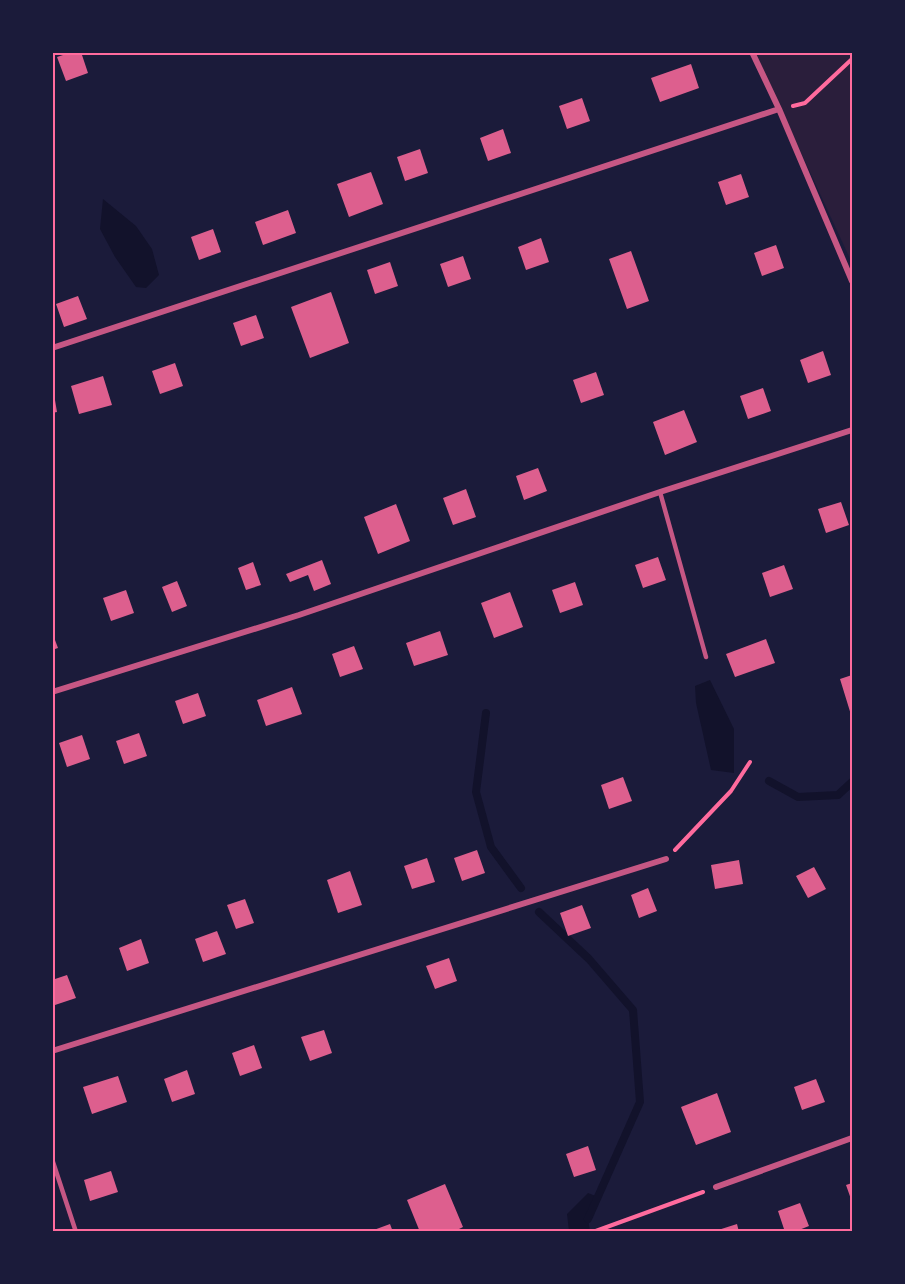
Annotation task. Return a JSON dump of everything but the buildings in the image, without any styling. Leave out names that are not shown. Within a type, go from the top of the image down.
[{"type":"street","points":[[752,52],[779,109],[852,281]]},
{"type":"street","points":[[52,348],[779,109]]},
{"type":"street","points":[[52,692],[299,615],[660,492],[852,430]]},
{"type":"street","points":[[52,1051],[666,859]]},
{"type":"street","points":[[716,1187],[852,1138]]},
{"type":"lane","points":[[660,492],[706,657]]},
{"type":"lane","points":[[52,1160],[76,1232]]},
{"type":"path","points":[[779,109],[805,103],[852,59]]},
{"type":"path","points":[[666,859],[731,791],[750,762]]},
{"type":"path","points":[[593,1232],[716,1187]]},
{"type":"shaded area","points":[[755,53],[852,53],[852,263]]},
{"type":"shaded area","points":[[103,199],[136,226],[152,249],[159,275],[146,288],[136,287],[115,257],[100,229]]},
{"type":"shaded area","points":[[710,680],[734,729],[734,773],[711,770],[696,703],[695,686]]},
{"type":"shaded area","points":[[588,1193],[598,1197],[588,1219],[590,1231],[569,1231],[567,1214]]},
{"type":"waterway","points":[[486,713],[476,792],[491,847],[521,888]]},
{"type":"waterway","points":[[769,781],[798,797],[838,795],[852,782]]},
{"type":"waterway","points":[[539,912],[589,959],[633,1010],[640,1102],[588,1219]]}]
